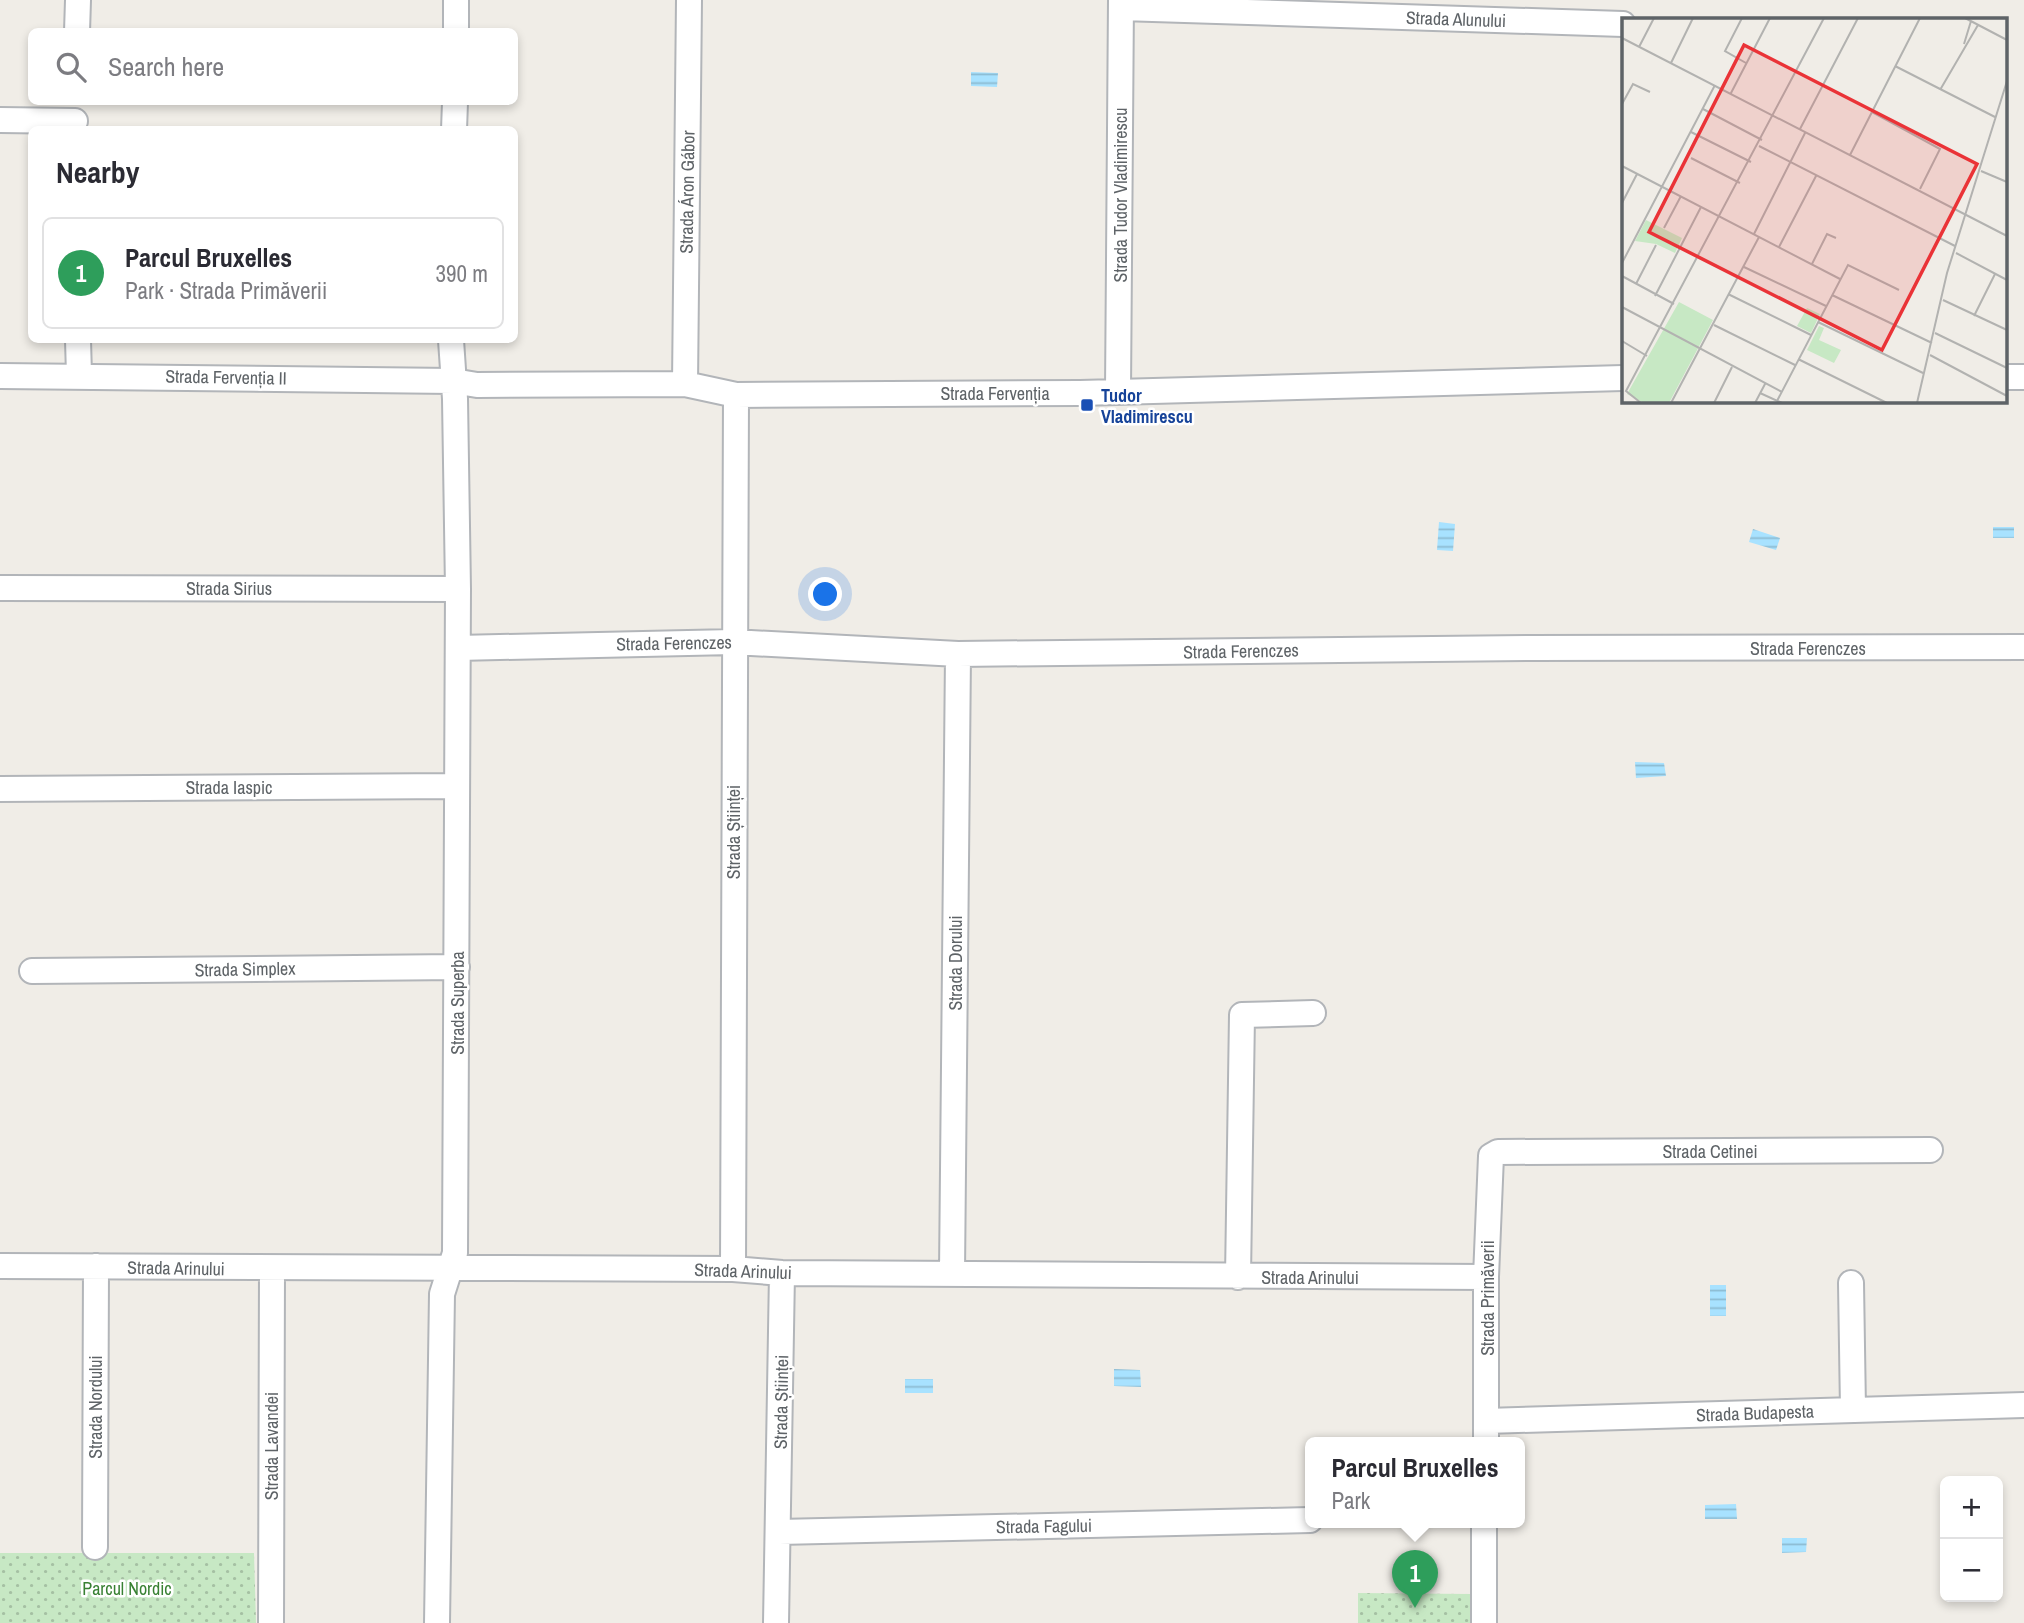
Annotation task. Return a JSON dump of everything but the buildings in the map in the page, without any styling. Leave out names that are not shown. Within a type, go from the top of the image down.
[{"type":"street","points":[[77,28],[78,0]]},
{"type":"street","points":[[456,0],[456,28]]},
{"type":"street","name":"Strada Áron Gábor","points":[[685,384],[689,0]]},
{"type":"street","name":"Strada Alunului","points":[[1121,4],[1622,24]]},
{"type":"street","name":"Strada Tudor Vladimirescu","points":[[1118,391],[1121,4]]},
{"type":"street","points":[[454,126],[455,105]]},
{"type":"street","points":[[0,120],[75,117]]},
{"type":"street","points":[[78,343],[79,375]]},
{"type":"street","name":"Strada Superba","points":[[437,1623],[442,1294],[455,1254],[458,589],[451,343]]},
{"type":"street","name":"Strada Fervenția II","points":[[0,376],[453,381]]},
{"type":"street","name":"Strada Fervenția","points":[[453,381],[477,385],[685,384],[736,395],[1118,391],[1622,378]]},
{"type":"street","name":"Strada Științei","points":[[733,1269],[733,642],[736,395]]},
{"type":"street","name":"Strada Sirius","points":[[0,588],[458,589]]},
{"type":"street","name":"Strada Ferenczes","points":[[458,648],[733,642],[958,654],[1531,648],[2024,647]]},
{"type":"street","name":"Strada Dorului","points":[[953,1273],[958,654]]},
{"type":"street","name":"Strada Iaspic","points":[[0,789],[457,786]]},
{"type":"street","name":"Strada Simplex","points":[[32,971],[457,967]]},
{"type":"street","points":[[1238,1277],[1242,1014],[1313,1013]]},
{"type":"street","name":"Strada Cetinei","points":[[1491,1156],[1498,1152],[1930,1150]]},
{"type":"street","name":"Strada Primăverii","points":[[1486,1432],[1486,1277],[1491,1156]]},
{"type":"street","name":"Strada Arinului","points":[[0,1266],[733,1269],[782,1273],[1486,1277]]},
{"type":"street","name":"Strada Nordului","points":[[95,1547],[96,1266]]},
{"type":"street","name":"Strada Lavandei","points":[[271,1623],[272,1269]]},
{"type":"street","name":"Strada Științei","points":[[776,1623],[782,1273]]},
{"type":"street","points":[[1851,1283],[1853,1410]]},
{"type":"street","name":"Strada Budapesta","points":[[1486,1432],[1853,1410],[2024,1405]]},
{"type":"street","name":"Strada Fagului","points":[[779,1532],[1305,1520]]},
{"type":"street","points":[[1484,1528],[1484,1623]]},
{"type":"green space","name":"Parcul Nordic","points":[[0,1553],[254,1553],[256,1623],[0,1623]]},
{"type":"green space","points":[[1358,1593],[1471,1594],[1472,1623],[1358,1623]]},
{"type":"water","points":[[971,72],[998,73],[997,87],[971,86]]},
{"type":"water","points":[[1439,522],[1455,524],[1453,551],[1437,550]]},
{"type":"water","points":[[1993,527],[2014,527],[2014,538],[1993,538]]},
{"type":"water","points":[[1753,529],[1780,538],[1776,550],[1749,542]]},
{"type":"water","points":[[1635,762],[1664,763],[1666,776],[1636,778]]},
{"type":"water","points":[[1710,1285],[1726,1285],[1726,1316],[1710,1316]]},
{"type":"water","points":[[1114,1369],[1140,1370],[1141,1387],[1114,1386]]},
{"type":"water","points":[[905,1379],[933,1379],[933,1393],[905,1393]]},
{"type":"water","points":[[1736,1504],[1737,1519],[1705,1519],[1705,1505]]},
{"type":"water","points":[[1782,1538],[1807,1538],[1806,1552],[1782,1553]]},
{"type":"place","name":"Tudor Vladimirescu","points":[[1087,405]]},
{"type":"place","name":"Parcul Bruxelles","points":[[1415,1608]]}]
